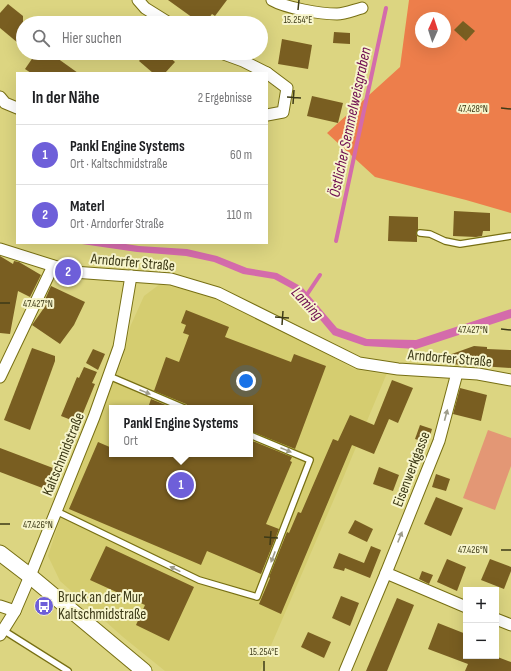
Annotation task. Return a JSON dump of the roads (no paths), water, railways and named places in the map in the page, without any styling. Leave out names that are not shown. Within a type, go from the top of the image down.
[{"type":"main road","points":[[0,553],[30,576],[144,671]]},
{"type":"street","points":[[138,0],[145,8],[158,16]]},
{"type":"street","points":[[272,0],[280,4],[314,12],[338,14],[362,8]]},
{"type":"street","points":[[243,60],[265,72]]},
{"type":"street","points":[[268,74],[287,88],[283,112],[268,115]]},
{"type":"street","points":[[0,96],[5,104],[16,108]]},
{"type":"street","name":"Arndorfer Straße","points":[[0,249],[73,272],[171,279],[218,293],[359,363],[398,369],[478,374],[511,380]]},
{"type":"street","points":[[0,377],[53,266]]},
{"type":"street","name":"Kaltschmidstraße","points":[[2,632],[15,611],[94,418],[119,347],[131,276]]},
{"type":"street","name":"Eisenwerkgasse","points":[[345,671],[439,441],[457,373]]},
{"type":"street","points":[[478,374],[511,373]]},
{"type":"street","points":[[386,573],[463,606]]},
{"type":"street","points":[[0,606],[15,611]]},
{"type":"street","points":[[499,620],[511,625]]},
{"type":"lane","points":[[420,232],[430,234],[445,241],[460,244],[511,236]]},
{"type":"lane","points":[[109,376],[177,405]]},
{"type":"lane","points":[[56,511],[199,580],[257,597],[310,460],[253,436]]},
{"type":"lane","points":[[2,632],[68,671]]},
{"type":"water","name":"Laming","points":[[82,244],[126,244],[187,249],[217,256],[247,268],[277,273],[302,287],[337,328],[367,339],[416,340],[511,309],[511,318],[416,349],[365,346],[333,335],[296,291],[274,279],[243,274],[214,262],[186,256],[137,252]]},
{"type":"waterway","name":"Östlicher Semmelweisgraben","points":[[336,241],[386,8]]},
{"type":"waterway","name":"Östlicher Semmelweisgraben","points":[[306,296],[320,275]]},
{"type":"place","name":"Materl","points":[[68,272]]},
{"type":"place","name":"Pankl Engine Systems","points":[[181,485]]},
{"type":"place","name":"Bruck an der Mur Kaltschmidstraße","points":[[44,606]]}]
